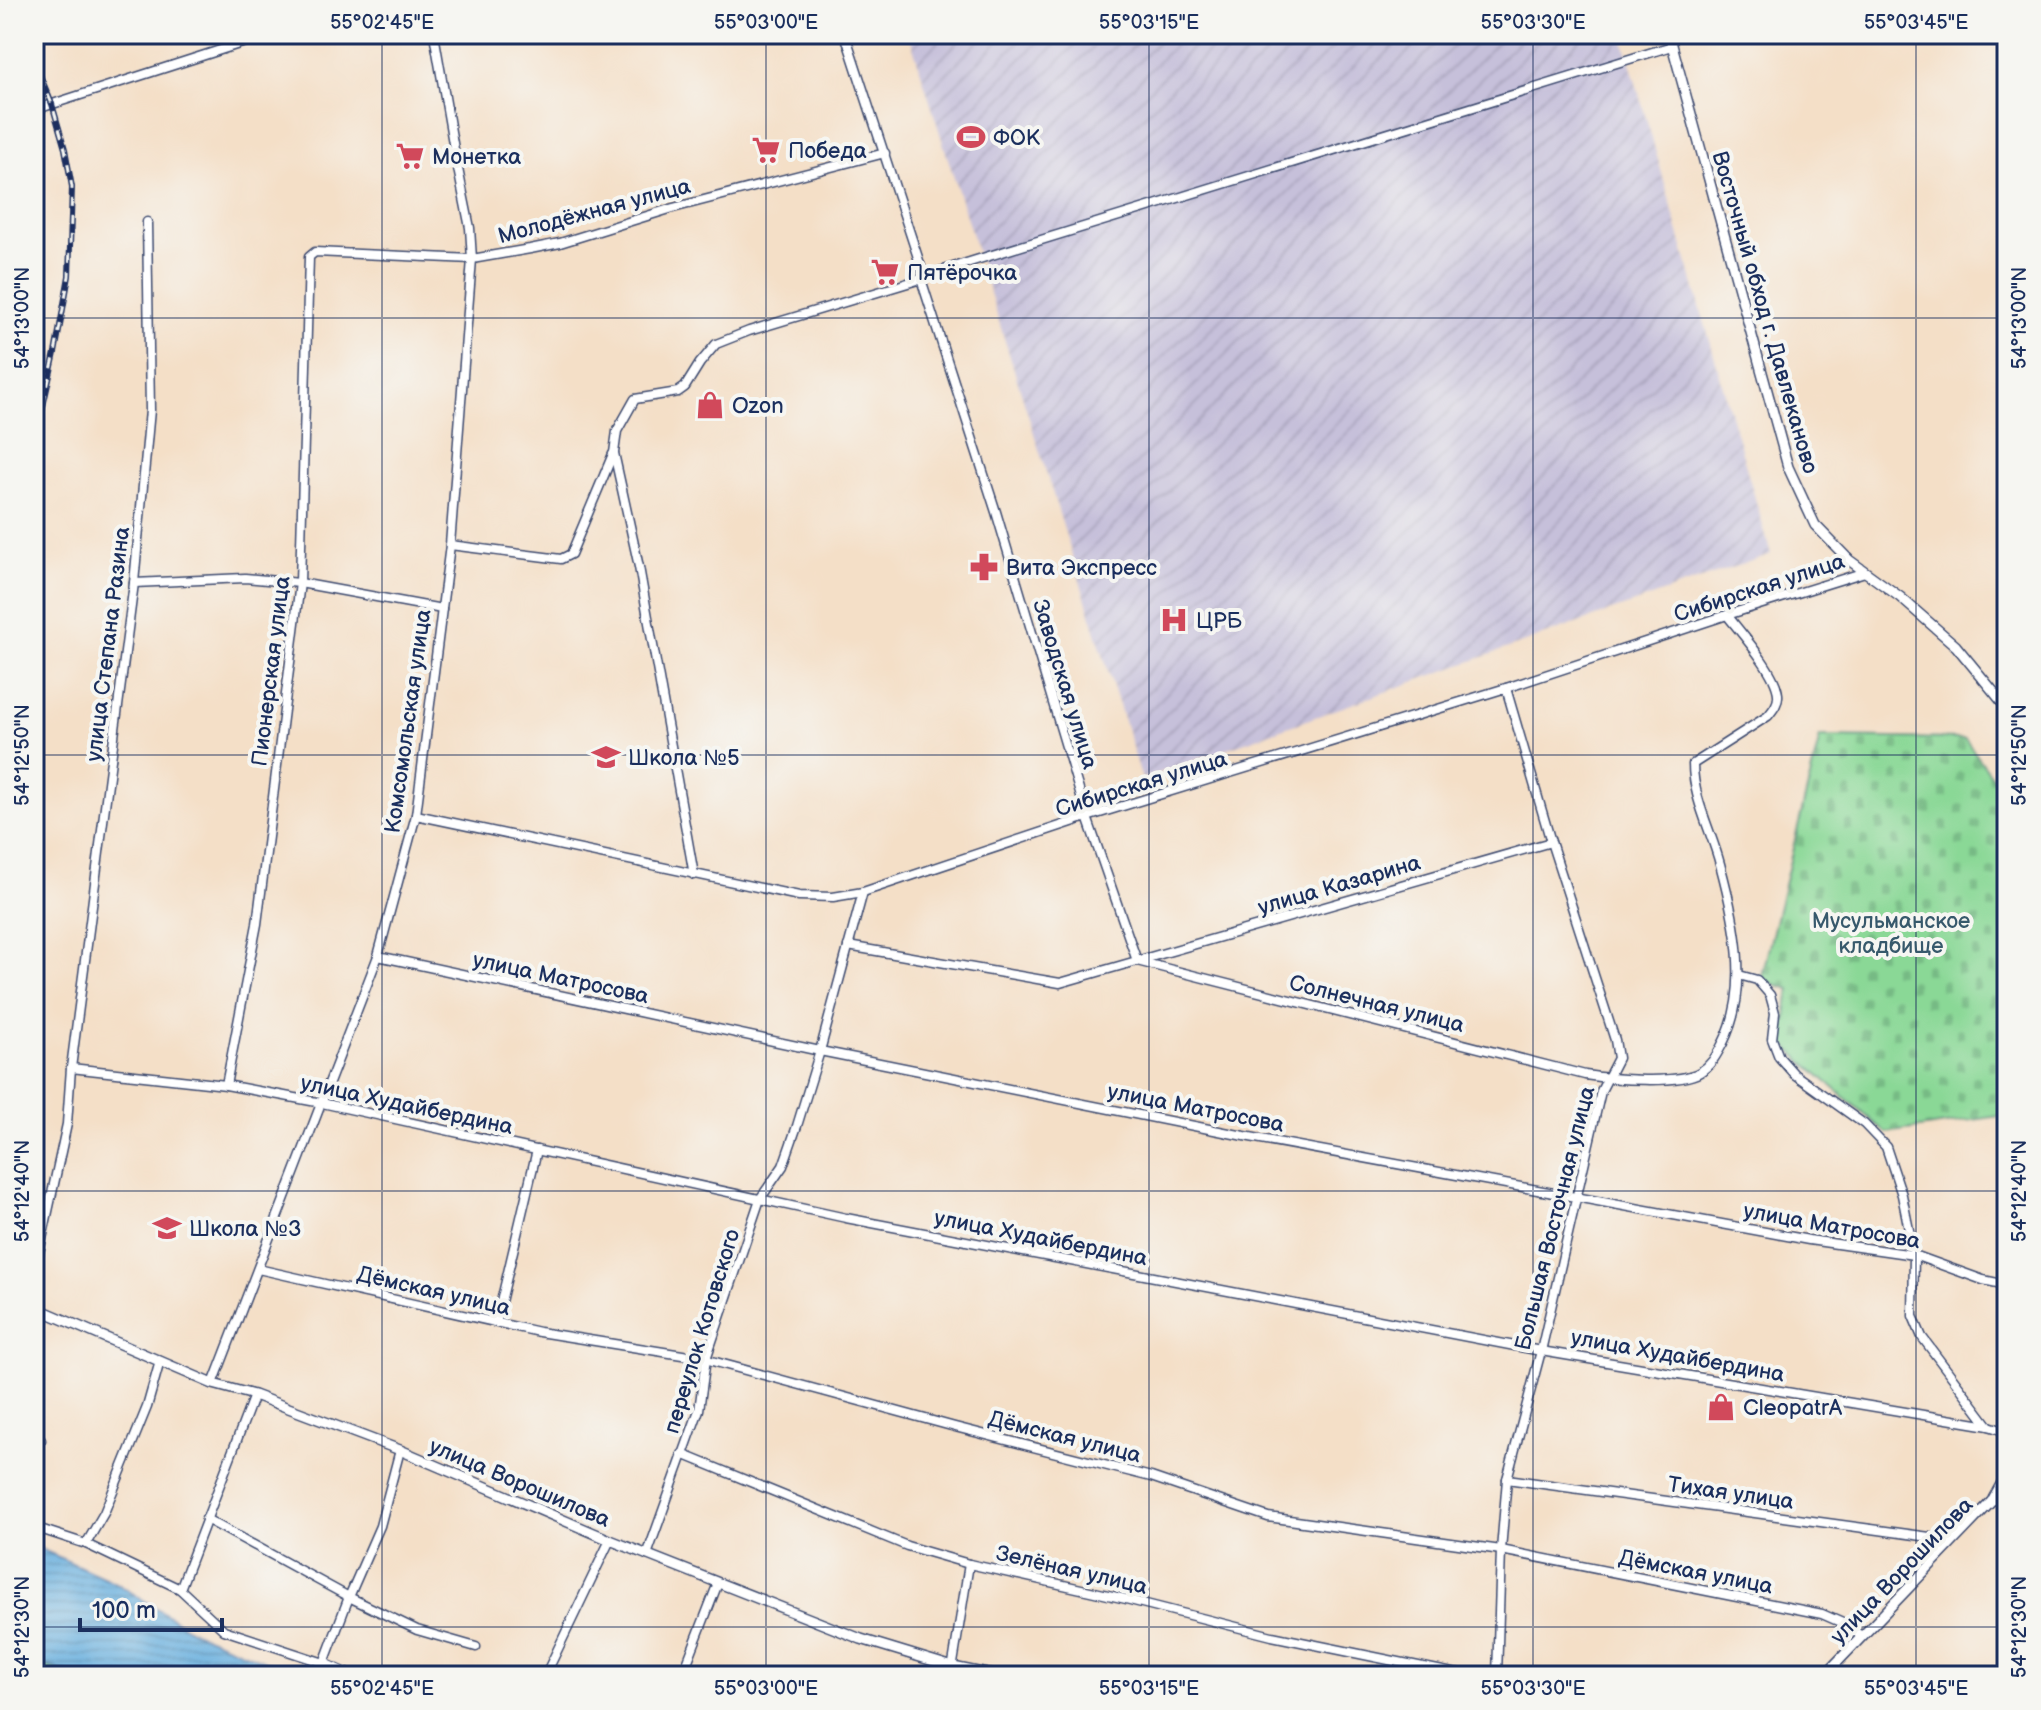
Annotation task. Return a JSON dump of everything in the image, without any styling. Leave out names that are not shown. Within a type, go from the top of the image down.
[{"type":"street","points":[[34,108],[270,34]]},
{"type":"street","name":"Комсомольская улица","points":[[213,1384],[378,956],[416,815],[450,545],[472,259],[470,228],[434,34]]},
{"type":"street","name":"Заводская улица","points":[[845,34],[996,512],[1087,817],[1137,961]]},
{"type":"street","name":"Восточный обход г. Давлеканово","points":[[1669,34],[1788,467],[1815,525],[1849,560],[1900,597],[1956,646],[2007,708]]},
{"type":"street","points":[[450,545],[561,559],[571,554],[614,453],[617,431],[635,399],[678,392],[716,344],[749,331],[1672,46]]},
{"type":"street","points":[[34,74],[41,90],[34,108]]},
{"type":"street","name":"Молодёжная улица","points":[[309,257],[315,252],[472,259],[560,243],[673,208],[885,153]]},
{"type":"street","name":"улица Степана Разина","points":[[34,1276],[67,1124],[71,1068],[134,583],[150,410],[147,222]]},
{"type":"street","name":"Пионерская улица","points":[[226,1085],[257,924],[300,583],[309,257]]},
{"type":"street","points":[[614,453],[639,567],[694,875]]},
{"type":"street","name":"Сибирская улица","points":[[416,815],[799,896],[833,897],[863,892],[1087,817],[1506,688],[1865,572]]},
{"type":"street","points":[[134,583],[245,578],[300,583],[442,609]]},
{"type":"street","name":"Солнечная улица","points":[[1137,961],[1585,1075],[1607,1079],[1664,1080],[1699,1073],[1714,1060],[1727,1035],[1739,975],[1737,945],[1723,877],[1693,784],[1693,764],[1768,716],[1779,696],[1773,677],[1727,615]]},
{"type":"street","name":"Большая Восточная улица","points":[[1497,1676],[1507,1479],[1541,1351],[1601,1091],[1618,1058],[1506,688]]},
{"type":"street","name":"улица Казарина","points":[[848,946],[1060,983],[1551,842]]},
{"type":"street","name":"переулок Котовского","points":[[647,1555],[699,1410],[706,1359],[760,1199],[783,1166],[820,1051],[863,892]]},
{"type":"street","name":"улица Матросова","points":[[378,956],[820,1051],[1225,1132],[1809,1240],[1914,1255],[1983,1280],[2007,1285]]},
{"type":"street","points":[[1739,975],[1757,980],[1770,995],[1775,1013],[1772,1039],[1779,1057],[1794,1074],[1864,1124],[1886,1147],[1902,1195],[1914,1255],[1913,1316],[1922,1337],[1989,1426]]},
{"type":"street","name":"улица Худайбердина","points":[[71,1068],[226,1085],[322,1103],[846,1218],[1541,1351],[2006,1431]]},
{"type":"street","points":[[496,1323],[537,1150]]},
{"type":"street","name":"Дёмская улица","points":[[258,1269],[539,1332],[706,1359],[1151,1477],[1268,1517],[1501,1550],[1822,1614],[1847,1625],[1861,1636]]},
{"type":"street","name":"улица Ворошилова","points":[[34,1307],[213,1384],[254,1395],[400,1450],[610,1540],[861,1639],[952,1671],[997,1676]]},
{"type":"street","points":[[86,1544],[104,1513],[147,1407],[160,1361]]},
{"type":"street","points":[[180,1589],[254,1395]]},
{"type":"street","points":[[2006,1431],[2007,1442]]},
{"type":"street","points":[[324,1663],[380,1526],[400,1450]]},
{"type":"street","name":"Зелёная улица","points":[[682,1454],[907,1546],[969,1564],[1272,1636],[1467,1676]]},
{"type":"street","points":[[1991,1502],[2003,1481],[2007,1466]]},
{"type":"street","name":"Тихая улица","points":[[1507,1479],[1937,1538],[1949,1545]]},
{"type":"street","name":"улица Ворошилова","points":[[1824,1676],[1991,1502],[2007,1492]]},
{"type":"street","points":[[206,1519],[349,1597],[417,1630],[476,1647]]},
{"type":"street","points":[[34,1527],[86,1544],[180,1589],[224,1630],[324,1663],[353,1676]]},
{"type":"street","points":[[545,1676],[610,1540]]},
{"type":"street","points":[[952,1671],[969,1564]]},
{"type":"street","points":[[682,1676],[718,1583]]},
{"type":"shaded area","points":[[909,34],[1622,34],[1771,554],[1142,779]]},
{"type":"green space","name":"Мусульманское кладбище","points":[[1820,737],[1965,739],[2007,797],[2007,1115],[1886,1133],[1782,1043],[1790,989],[1761,980]]},
{"type":"green space","points":[[34,1662],[38,1662],[80,1676],[34,1676]]},
{"type":"water","points":[[34,1546],[116,1583],[194,1632],[301,1676],[80,1676],[34,1662]]},
{"type":"railway","points":[[34,61],[52,104],[72,187],[69,276],[34,446]]},
{"type":"place","name":"ФОК","points":[[971,137]]},
{"type":"place","name":"Победа","points":[[766,150]]},
{"type":"place","name":"Монетка","points":[[410,156]]},
{"type":"place","name":"Пятёрочка","points":[[885,272]]},
{"type":"place","name":"Ozon","points":[[710,405]]},
{"type":"place","name":"Вита Экспресс","points":[[984,567]]},
{"type":"place","name":"ЦРБ","points":[[1174,620]]},
{"type":"place","name":"Школа №5","points":[[606,757]]},
{"type":"place","name":"Школа №3","points":[[167,1228]]},
{"type":"place","name":"CleopatrA","points":[[1721,1407]]}]
